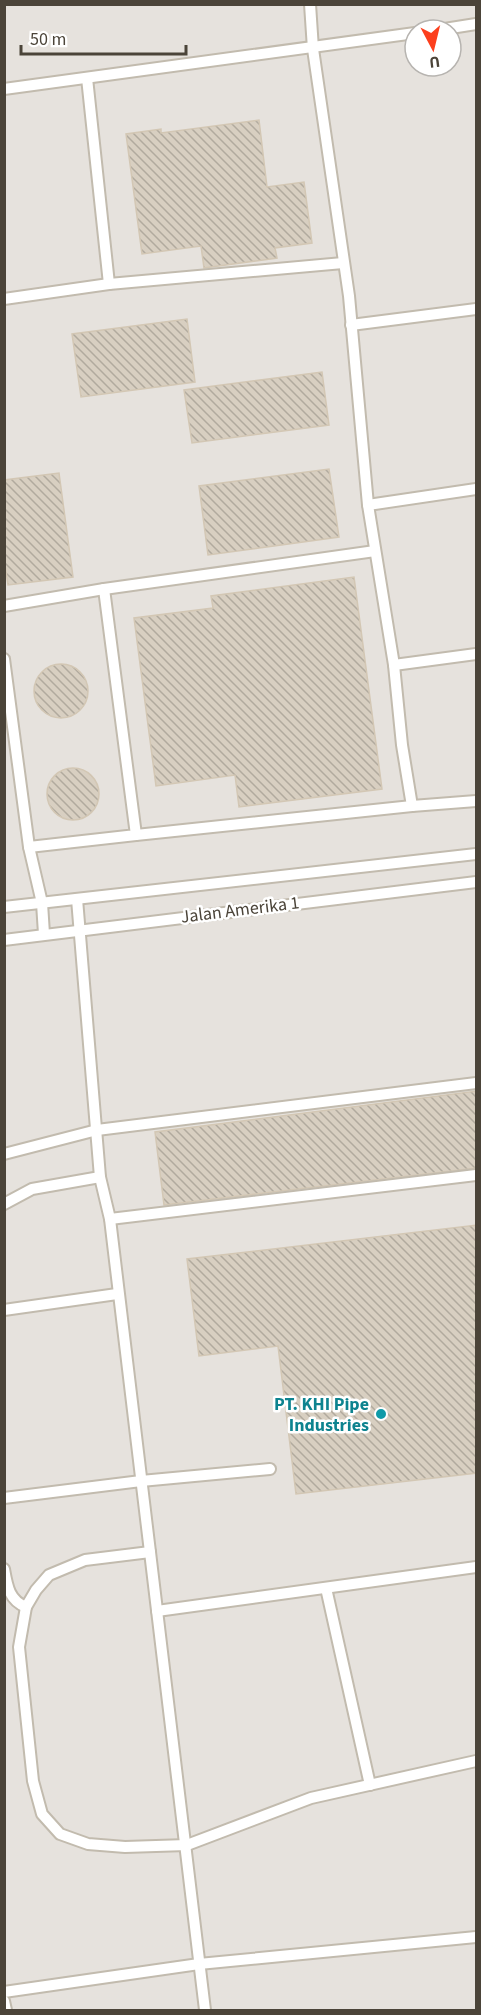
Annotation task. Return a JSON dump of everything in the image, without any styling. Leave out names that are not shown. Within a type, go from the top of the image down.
[{"type":"lane","points":[[310,4],[313,49],[351,325],[368,505],[394,665],[402,745],[412,806]]},
{"type":"lane","points":[[4,89],[313,49],[403,35]]},
{"type":"lane","points":[[87,78],[109,284]]},
{"type":"lane","points":[[4,299],[109,284],[343,263]]},
{"type":"lane","points":[[351,325],[477,309]]},
{"type":"lane","points":[[368,505],[477,489]]},
{"type":"lane","points":[[4,606],[104,588],[375,551]]},
{"type":"lane","points":[[104,588],[136,835]]},
{"type":"lane","points":[[394,665],[477,654]]},
{"type":"lane","points":[[4,659],[29,847],[42,903],[44,934]]},
{"type":"lane","points":[[29,847],[477,801]]},
{"type":"lane","name":"Jalan Amerika 1","points":[[4,907],[477,854]]},
{"type":"lane","name":"Jalan Amerika 1","points":[[4,940],[477,882]]},
{"type":"lane","points":[[77,899],[100,1177],[110,1219],[117,1294],[187,1845],[205,2010]]},
{"type":"lane","points":[[4,1154],[97,1130],[477,1083]]},
{"type":"lane","points":[[110,1219],[477,1175]]},
{"type":"lane","points":[[4,1204],[32,1189],[100,1177]]},
{"type":"lane","points":[[4,1310],[117,1294]]},
{"type":"lane","points":[[4,1498],[141,1481],[270,1469]]},
{"type":"lane","points":[[150,1552],[85,1560],[49,1575],[26,1607],[19,1647],[33,1781],[42,1814],[60,1834],[88,1844],[125,1847],[187,1845],[311,1798],[477,1761]]},
{"type":"lane","points":[[157,1611],[477,1567]]},
{"type":"lane","points":[[4,1569],[9,1593],[18,1604],[26,1607]]},
{"type":"lane","points":[[326,1588],[370,1785]]},
{"type":"lane","points":[[4,1992],[199,1965],[477,1937]]},
{"type":"lane","points":[[4,2001],[6,2010]]},
{"type":"shaded area","points":[[5,5],[476,5],[476,2010],[5,2010]]},
{"type":"building","points":[[259,120],[267,187],[304,182],[312,243],[275,248],[277,258],[204,268],[201,246],[142,254],[126,134],[161,129],[161,133]]},
{"type":"building","points":[[187,319],[195,382],[81,397],[72,334]]},
{"type":"building","points":[[322,372],[329,425],[192,443],[184,390]]},
{"type":"building","points":[[329,469],[339,537],[208,555],[199,486]]},
{"type":"building","points":[[59,473],[73,577],[8,585],[4,559],[4,480]]},
{"type":"building","points":[[354,577],[382,789],[239,807],[235,775],[156,786],[134,618],[213,608],[211,596]]},
{"type":"building","points":[[61,664],[71,666],[80,672],[86,681],[88,691],[86,701],[80,710],[71,716],[61,718],[51,716],[42,710],[36,701],[34,691],[36,681],[42,672],[51,666]]},
{"type":"building","points":[[68,768],[78,768],[92,775],[99,794],[92,813],[78,820],[68,820],[58,816],[51,809],[47,799],[47,789],[51,779],[58,772]]},
{"type":"building","points":[[477,1091],[477,1168],[164,1205],[155,1132]]},
{"type":"building","name":"PT. KHI Pipe Industries","points":[[477,1225],[477,1473],[296,1494],[278,1346],[199,1356],[187,1259]]},
{"type":"place","name":"PT. KHI Pipe Industries","points":[[381,1414]]}]
